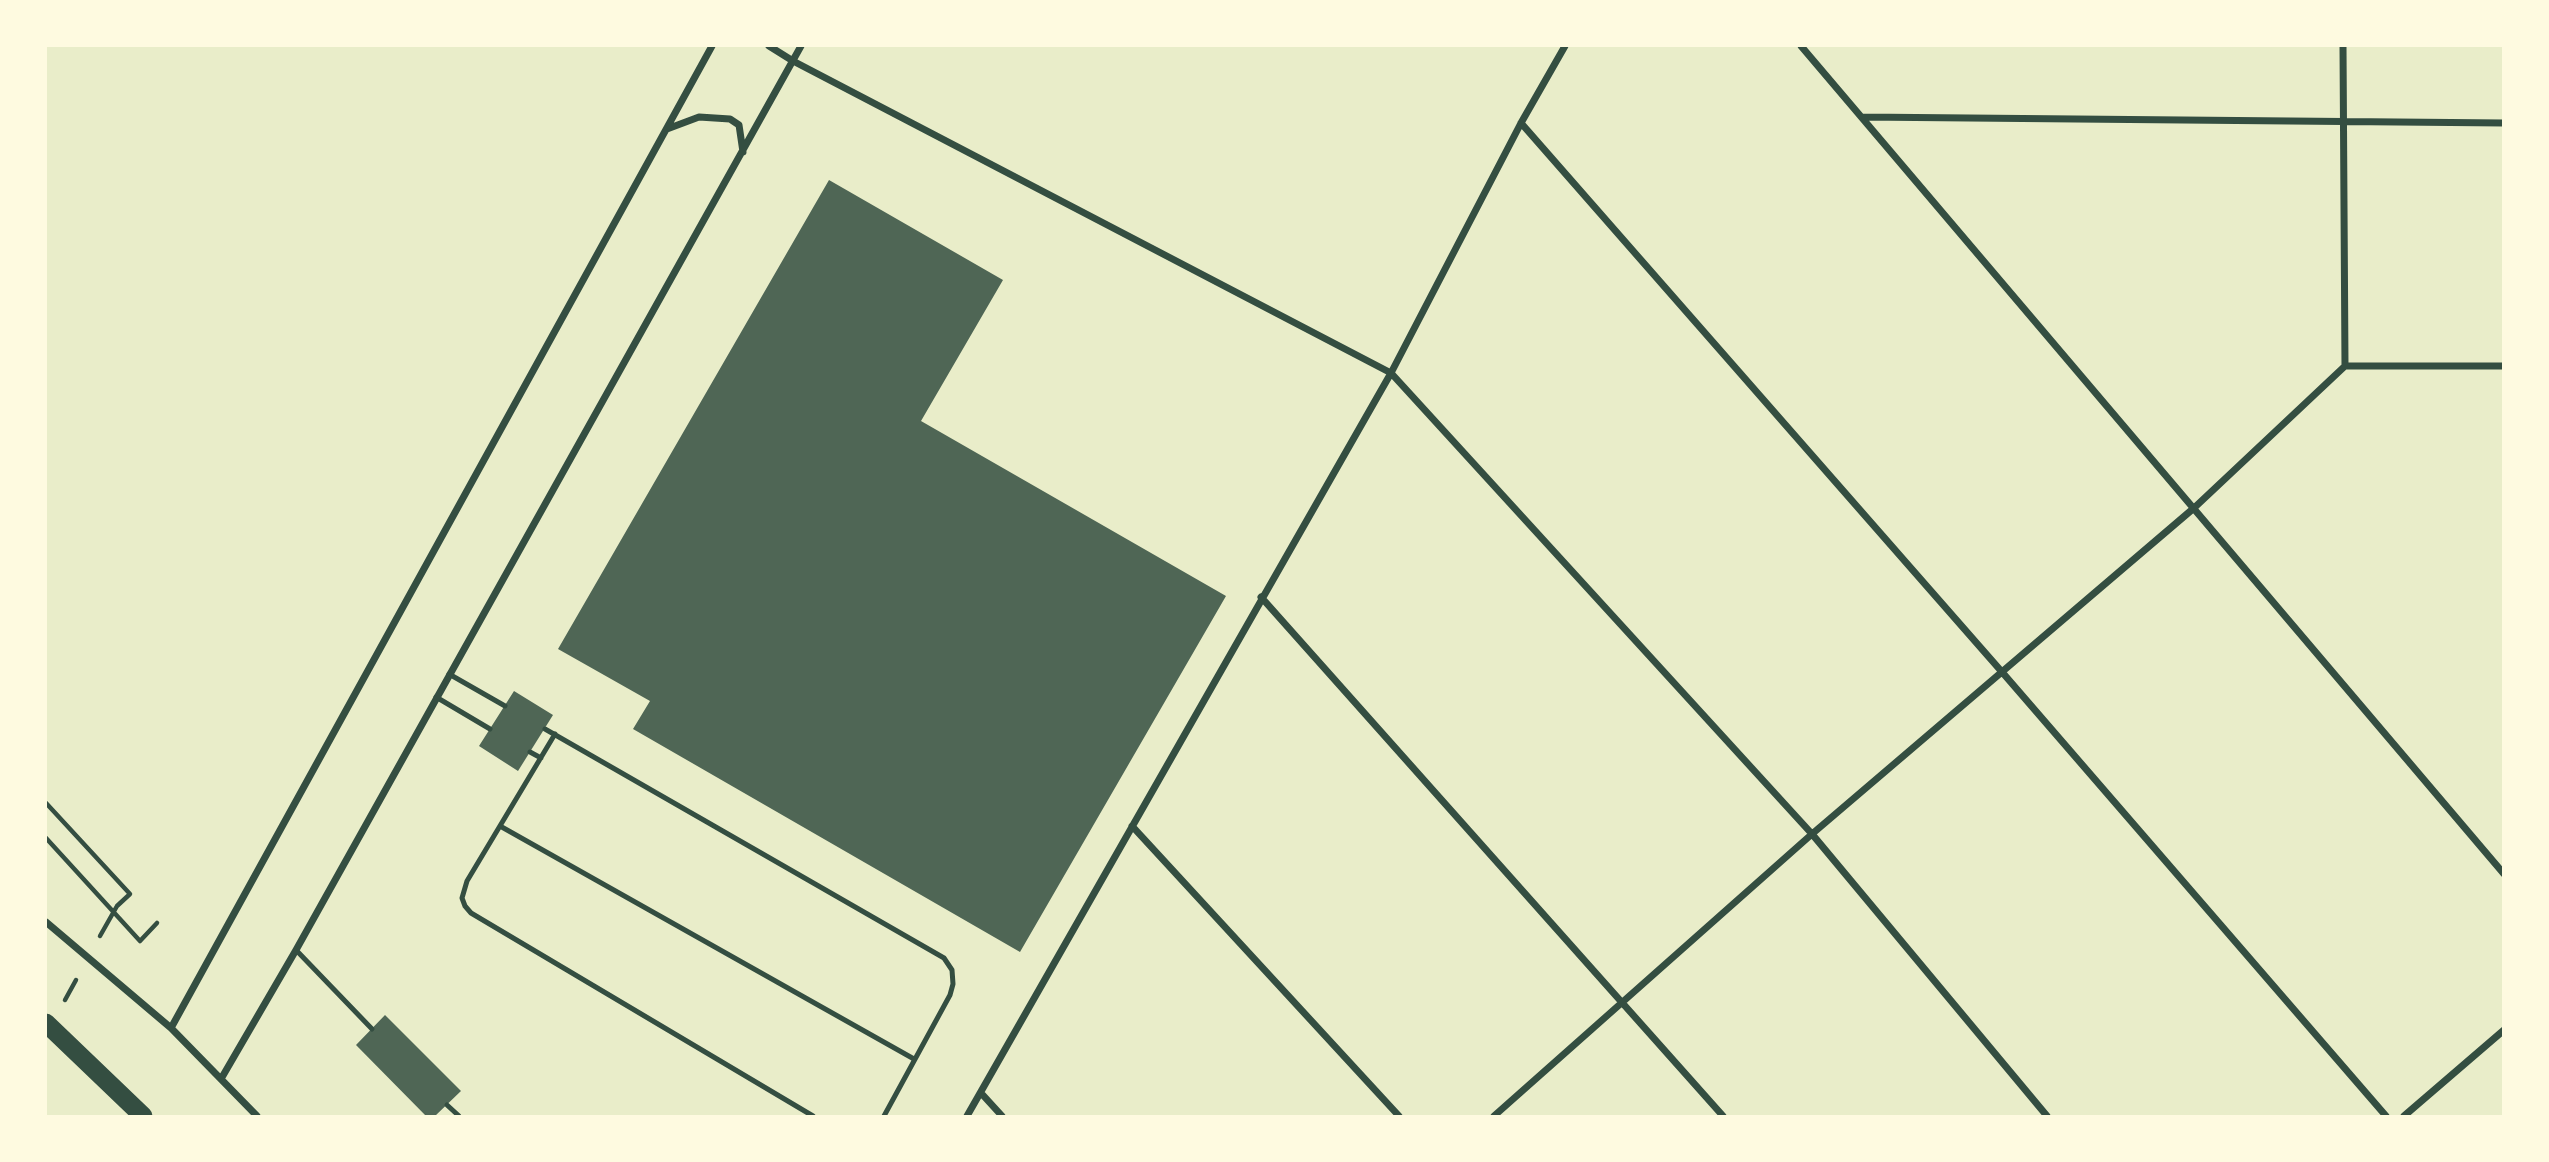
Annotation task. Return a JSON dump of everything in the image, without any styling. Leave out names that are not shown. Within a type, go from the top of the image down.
[{"type":"highway","points":[[46,1023],[144,1116]]},
{"type":"street","points":[[171,1028],[712,46]]},
{"type":"street","points":[[769,46],[793,61],[1391,373],[1812,834],[2048,1116]]},
{"type":"street","points":[[221,1079],[296,950],[801,46]]},
{"type":"street","points":[[967,1116],[1391,373],[1521,123],[1565,46]]},
{"type":"street","points":[[1801,46],[2504,874]]},
{"type":"street","points":[[2343,46],[2345,366]]},
{"type":"street","points":[[667,129],[699,117],[730,119],[739,125],[743,153]]},
{"type":"street","points":[[1862,117],[2504,123]]},
{"type":"street","points":[[1521,123],[2386,1116]]},
{"type":"street","points":[[1494,1116],[1812,834],[2194,508],[2345,366],[2504,366]]},
{"type":"street","points":[[1261,597],[1723,1116]]},
{"type":"street","points":[[1132,826],[1399,1116]]},
{"type":"street","points":[[46,922],[171,1028],[257,1116]]},
{"type":"street","points":[[2403,1116],[2504,1030]]},
{"type":"street","points":[[981,1093],[1002,1116]]},
{"type":"lane","points":[[449,674],[505,706]]},
{"type":"lane","points":[[436,697],[490,729]]},
{"type":"lane","points":[[545,729],[944,958],[952,970],[953,984],[950,995],[884,1116]]},
{"type":"lane","points":[[555,734],[464,889],[463,898],[471,913],[813,1116]]},
{"type":"lane","points":[[530,752],[541,758]]},
{"type":"lane","points":[[500,825],[914,1059]]},
{"type":"lane","points":[[296,950],[372,1029]]},
{"type":"lane","points":[[447,1105],[459,1116]]},
{"type":"path","points":[[46,803],[130,894],[117,906]]},
{"type":"path","points":[[46,838],[141,941],[157,923]]},
{"type":"building","points":[[829,180],[1003,280],[921,421],[1226,596],[1020,952],[633,729],[650,701],[558,649]]},
{"type":"building","points":[[514,691],[553,715],[518,771],[479,746]]},
{"type":"building","points":[[385,1015],[461,1091],[435,1116],[426,1116],[356,1045]]}]
